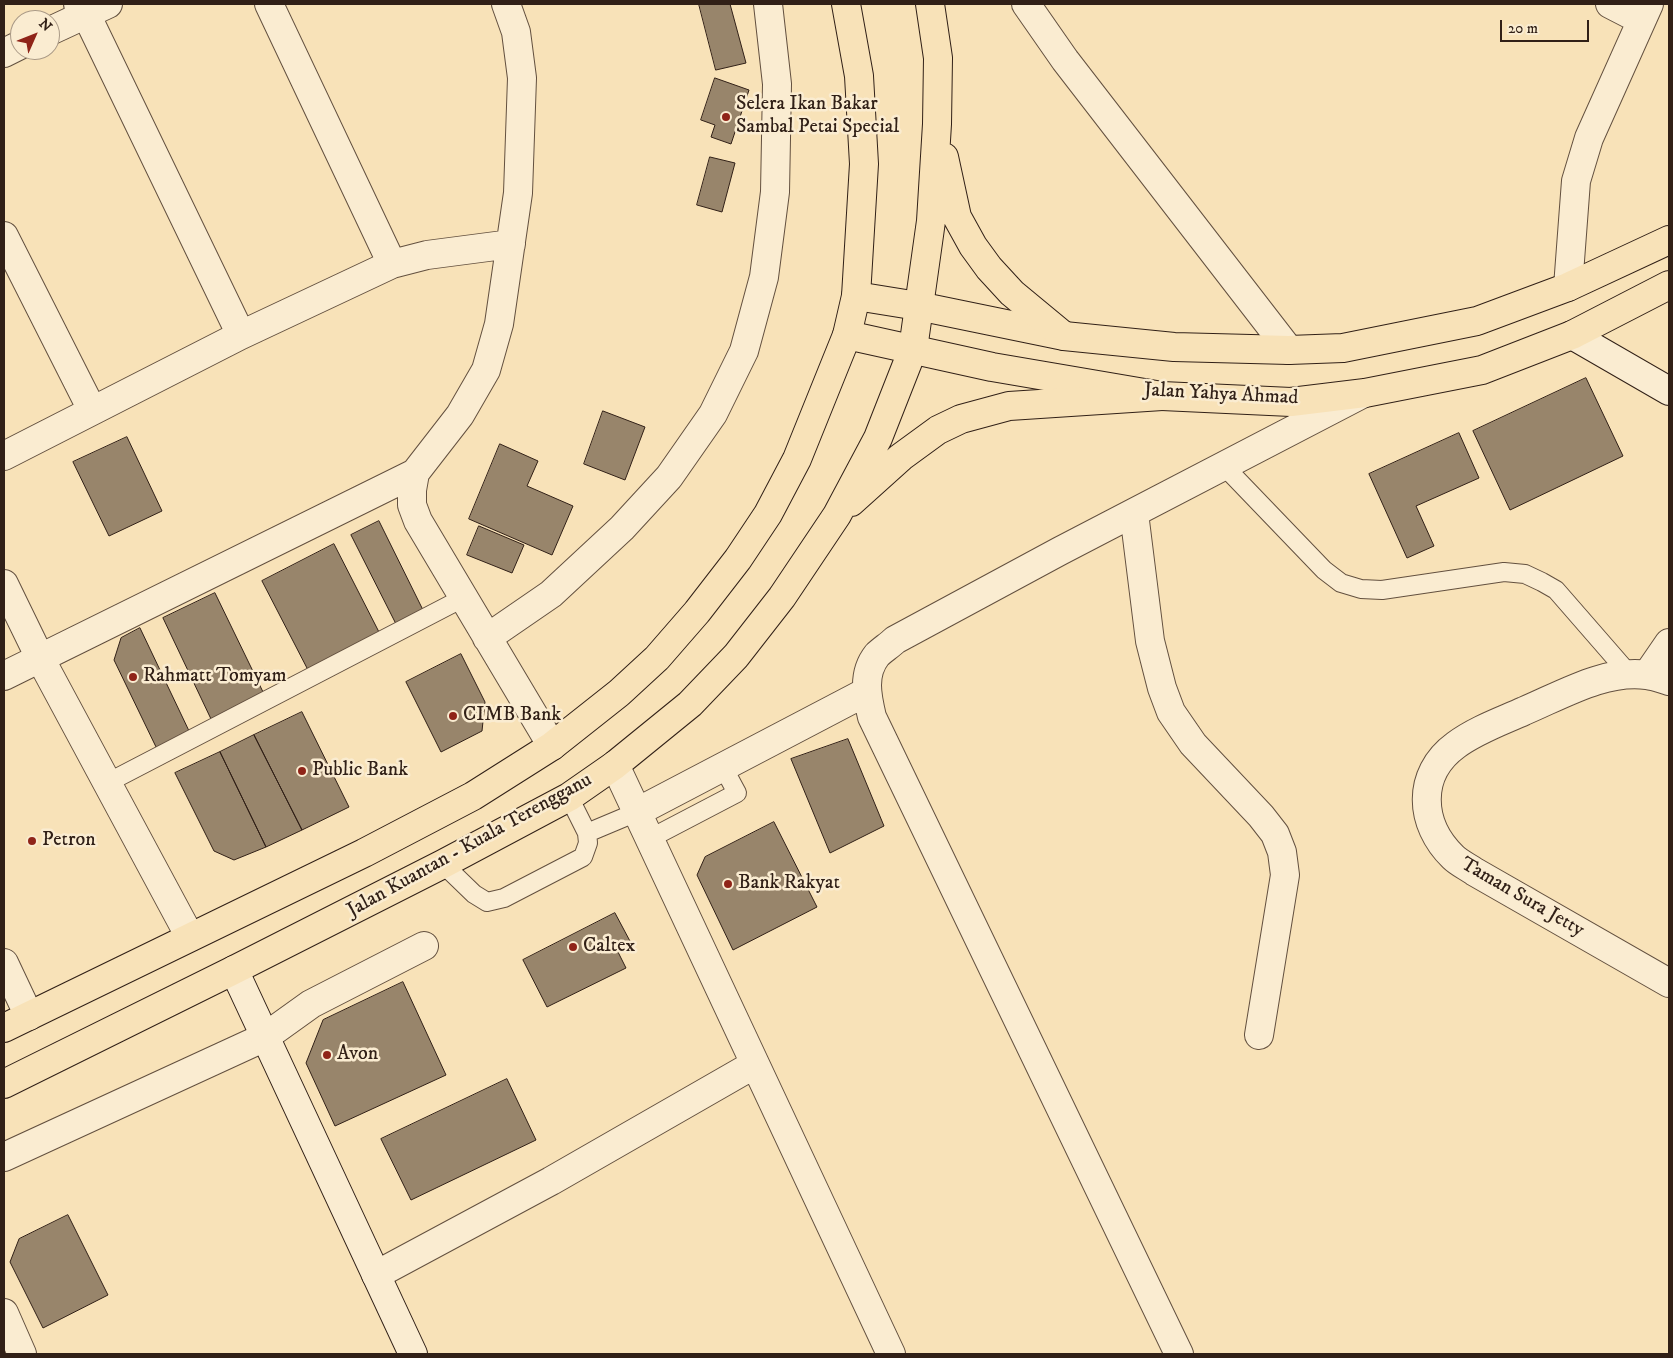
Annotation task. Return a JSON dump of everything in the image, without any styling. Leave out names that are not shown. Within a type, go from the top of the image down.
[{"type":"main road","points":[[4,1028],[364,853],[473,796],[552,746],[619,693],[657,658],[697,612],[738,559],[768,514],[797,458],[847,335],[856,296],[864,164],[860,76],[846,4]]},
{"type":"main road","name":"Jalan Kuantan - Kuala Terengganu","points":[[4,1084],[444,864],[569,797],[615,765],[690,704],[736,656],[782,597],[837,515],[878,438],[913,349],[931,221],[937,124],[938,58],[930,4]]},
{"type":"main road","points":[[937,124],[957,217],[973,246],[989,268],[1012,293],[1064,336]]},
{"type":"main road","points":[[856,296],[918,306],[1064,336],[1174,347],[1289,350],[1343,348],[1477,321],[1568,287],[1669,240]]},
{"type":"main road","name":"Jalan Yahya Ahmad","points":[[847,335],[992,367],[1162,396],[1291,402],[1365,393],[1482,370],[1572,335],[1669,285]]},
{"type":"main road","points":[[837,515],[901,457],[938,430],[961,419],[1008,406],[1162,396]]},
{"type":"street","points":[[269,4],[392,264]]},
{"type":"street","points":[[4,676],[415,474],[460,415],[486,370],[499,324],[518,193],[522,78],[516,32],[506,4]]},
{"type":"street","points":[[487,638],[551,594],[622,528],[669,477],[713,414],[744,351],[764,277],[775,192],[777,84],[768,4]]},
{"type":"street","points":[[1026,4],[1065,60],[1289,350]]},
{"type":"street","points":[[1568,287],[1576,181],[1589,138],[1645,12],[1610,4]]},
{"type":"street","points":[[60,25],[91,7],[240,335]]},
{"type":"street","points":[[4,236],[92,410]]},
{"type":"street","points":[[4,456],[240,335],[392,264],[427,255],[511,244]]},
{"type":"street","points":[[1572,335],[1669,391]]},
{"type":"street","points":[[1179,1354],[872,717],[866,692],[868,673],[877,656],[895,640],[1365,393]]},
{"type":"street","points":[[415,474],[412,505],[418,521],[552,746]]},
{"type":"street","points":[[1134,513],[1150,642],[1170,712],[1193,744],[1261,816],[1275,834],[1282,852],[1286,875],[1259,1035]]},
{"type":"street","points":[[4,584],[40,658],[190,937]]},
{"type":"street","points":[[1649,677],[1669,643]]},
{"type":"street","name":"Taman Sura Jetty","points":[[1649,677],[1616,676],[1586,684],[1475,733],[1455,745],[1441,759],[1430,775],[1425,794],[1436,837],[1453,857],[1475,872],[1669,983]]},
{"type":"street","points":[[637,812],[866,692]]},
{"type":"street","points":[[615,765],[891,1354]]},
{"type":"street","points":[[4,1157],[265,1037],[310,1004],[424,946]]},
{"type":"street","points":[[4,963],[29,1016]]},
{"type":"street","points":[[234,970],[414,1354]]},
{"type":"street","points":[[376,1275],[551,1181],[755,1064]]},
{"type":"street","points":[[4,1313],[22,1354]]},
{"type":"lane","points":[[1224,466],[1324,570],[1341,582],[1361,589],[1382,590],[1504,572],[1525,574],[1556,590],[1649,677]]},
{"type":"lane","points":[[107,783],[463,598]]},
{"type":"lane","points":[[649,839],[737,793],[723,767]]},
{"type":"lane","points":[[444,864],[474,894],[487,902],[504,898],[583,857],[588,844],[587,833],[569,797]]},
{"type":"lane","points":[[587,833],[637,812]]},
{"type":"building","points":[[699,4],[730,4],[746,63],[716,70]]},
{"type":"building","points":[[715,78],[749,90],[731,144],[711,137],[715,125],[701,120]]},
{"type":"building","points":[[710,157],[735,163],[722,212],[697,205]]},
{"type":"building","points":[[1586,378],[1623,456],[1510,510],[1473,431]]},
{"type":"building","points":[[603,411],[645,427],[625,480],[584,464]]},
{"type":"building","points":[[1459,433],[1479,478],[1416,506],[1434,546],[1407,558],[1369,474]]},
{"type":"building","points":[[127,437],[162,511],[109,536],[73,462]]},
{"type":"building","points":[[500,444],[538,461],[527,486],[573,506],[552,555],[469,519]]},
{"type":"building","points":[[379,521],[423,610],[396,624],[351,535]]},
{"type":"building","points":[[479,526],[524,545],[512,573],[467,555]]},
{"type":"building","points":[[334,544],[380,634],[308,670],[262,581]]},
{"type":"building","points":[[215,593],[264,694],[211,719],[163,618]]},
{"type":"building","points":[[140,628],[190,733],[157,749],[114,660],[121,638]]},
{"type":"building","name":"CIMB Bank","points":[[461,654],[485,702],[482,731],[441,752],[406,682]]},
{"type":"building","name":"Public Bank","points":[[302,712],[349,807],[302,830],[254,735]]},
{"type":"building","points":[[254,735],[302,830],[266,847],[220,752]]},
{"type":"building","points":[[848,739],[884,826],[830,853],[791,759]]},
{"type":"building","points":[[220,752],[266,847],[234,860],[214,851],[175,773]]},
{"type":"building","points":[[774,822],[817,907],[733,950],[697,875],[705,857]]},
{"type":"building","points":[[615,913],[631,943],[617,950],[626,968],[547,1007],[523,960]]},
{"type":"building","points":[[403,982],[446,1075],[335,1126],[306,1063],[323,1020]]},
{"type":"building","points":[[507,1079],[536,1140],[411,1200],[381,1139]]},
{"type":"building","points":[[68,1215],[108,1295],[43,1328],[10,1262],[19,1239]]},
{"type":"place","name":"Selera Ikan Bakar Sambal Petai Special","points":[[726,117]]},
{"type":"place","name":"Rahmatt Tomyam","points":[[133,677]]},
{"type":"place","name":"CIMB Bank","points":[[453,716]]},
{"type":"place","name":"Public Bank","points":[[302,771]]},
{"type":"place","name":"Petron","points":[[32,841]]},
{"type":"place","name":"Bank Rakyat","points":[[728,884]]},
{"type":"place","name":"Caltex","points":[[573,947]]},
{"type":"place","name":"Avon","points":[[327,1055]]}]
